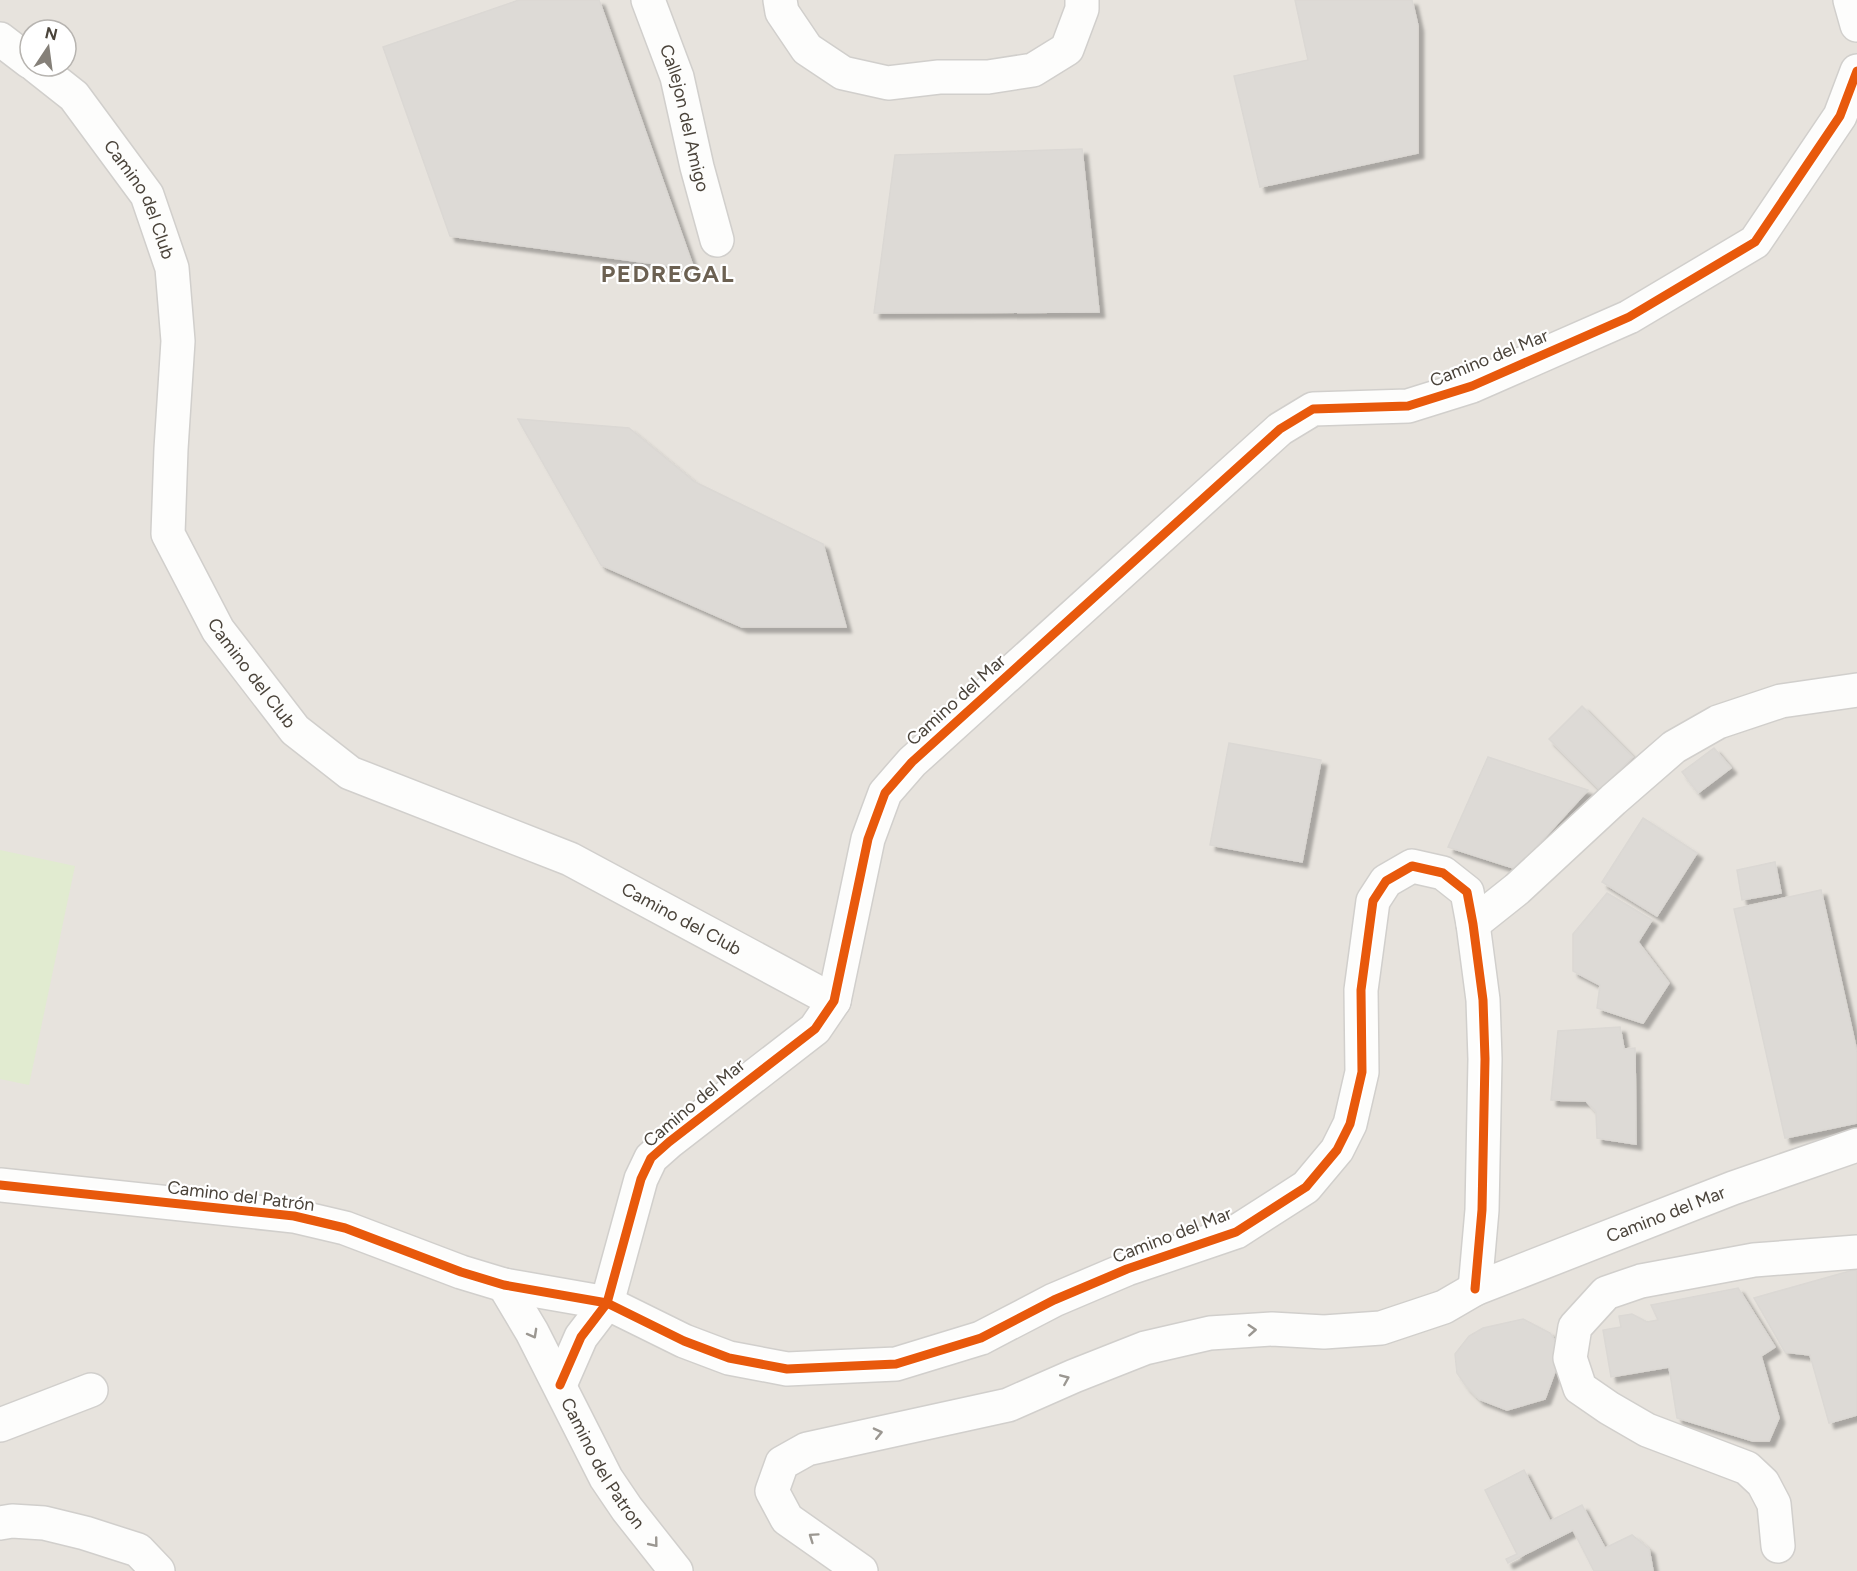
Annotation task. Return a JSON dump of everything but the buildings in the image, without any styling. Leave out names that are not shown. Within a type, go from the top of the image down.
[{"type":"street","name":"Callejon del Amigo","points":[[648,0],[677,77],[697,167],[717,240]]},
{"type":"street","points":[[780,0],[782,12],[807,49],[843,73],[888,83],[939,77],[988,77],[1033,70],[1067,49],[1082,9],[1082,0]]},
{"type":"street","points":[[1851,0],[1857,25]]},
{"type":"street","points":[[0,39],[18,53]]},
{"type":"street","name":"Camino del Mar","points":[[1476,1289],[1482,1210],[1485,1059],[1483,1000],[1473,924],[1467,892],[1443,873],[1412,866],[1386,881],[1374,901],[1361,990],[1362,1072],[1350,1124],[1336,1150],[1306,1187],[1236,1232],[1127,1269],[1054,1300],[981,1338],[896,1364],[787,1369],[729,1358],[684,1341],[607,1303],[641,1179],[651,1158],[814,1029],[834,1001],[868,839],[885,793],[912,762],[1280,429],[1313,409],[1408,406],[1472,386],[1629,317],[1755,242],[1840,116],[1857,71]]},
{"type":"street","name":"Camino del Club","points":[[51,78],[74,96],[147,195],[171,268],[178,341],[168,534],[218,630],[295,730],[350,773],[570,859],[834,1001]]},
{"type":"street","points":[[1473,924],[1517,889],[1674,747],[1718,722],[1781,701],[1857,690]]},
{"type":"street","name":"Camino del Mar","points":[[861,1571],[787,1519],[772,1491],[782,1463],[807,1449],[1008,1405],[1145,1348],[1210,1333],[1272,1329],[1324,1332],[1381,1328],[1443,1308],[1476,1289],[1733,1188],[1857,1145]]},
{"type":"street","name":"Camino del Patrón","points":[[0,1185],[294,1216],[345,1228],[462,1272],[504,1285],[607,1303]]},
{"type":"street","points":[[1778,1546],[1774,1504],[1763,1483],[1748,1468],[1647,1430],[1580,1388],[1570,1358],[1575,1327],[1606,1293],[1641,1281],[1754,1260],[1857,1252]]},
{"type":"street","name":"Camino del Patron","points":[[504,1285],[532,1332],[606,1478],[627,1509],[676,1571]]},
{"type":"street","points":[[560,1385],[581,1337],[607,1303]]},
{"type":"street","points":[[0,1425],[92,1390]]},
{"type":"street","points":[[0,1523],[12,1521],[44,1523],[85,1533],[138,1550],[158,1571]]},
{"type":"shaded area","name":"PEDREGAL","points":[[0,0],[1857,0],[1857,1571],[0,1571]]},
{"type":"green space","points":[[0,850],[75,866],[29,1085],[0,1079]]},
{"type":"cycle path","points":[[560,1385],[581,1337],[607,1303],[641,1179],[651,1158],[815,1029],[834,1001],[868,839],[885,793],[912,762],[1280,429],[1313,409],[1408,406],[1472,386],[1629,317],[1755,242],[1840,116],[1857,71]]},
{"type":"cycle path","points":[[0,1185],[294,1216],[345,1228],[461,1272],[504,1285],[607,1303],[684,1341],[729,1358],[787,1369],[896,1364],[981,1338],[1054,1300],[1127,1269],[1236,1232],[1306,1187],[1337,1150],[1350,1124],[1362,1072],[1361,990],[1373,901],[1386,881],[1412,866],[1443,873],[1467,892],[1473,924],[1483,1000],[1485,1059],[1482,1210],[1475,1289]]},
{"type":"district","name":"PEDREGAL","points":[[668,273]]}]
